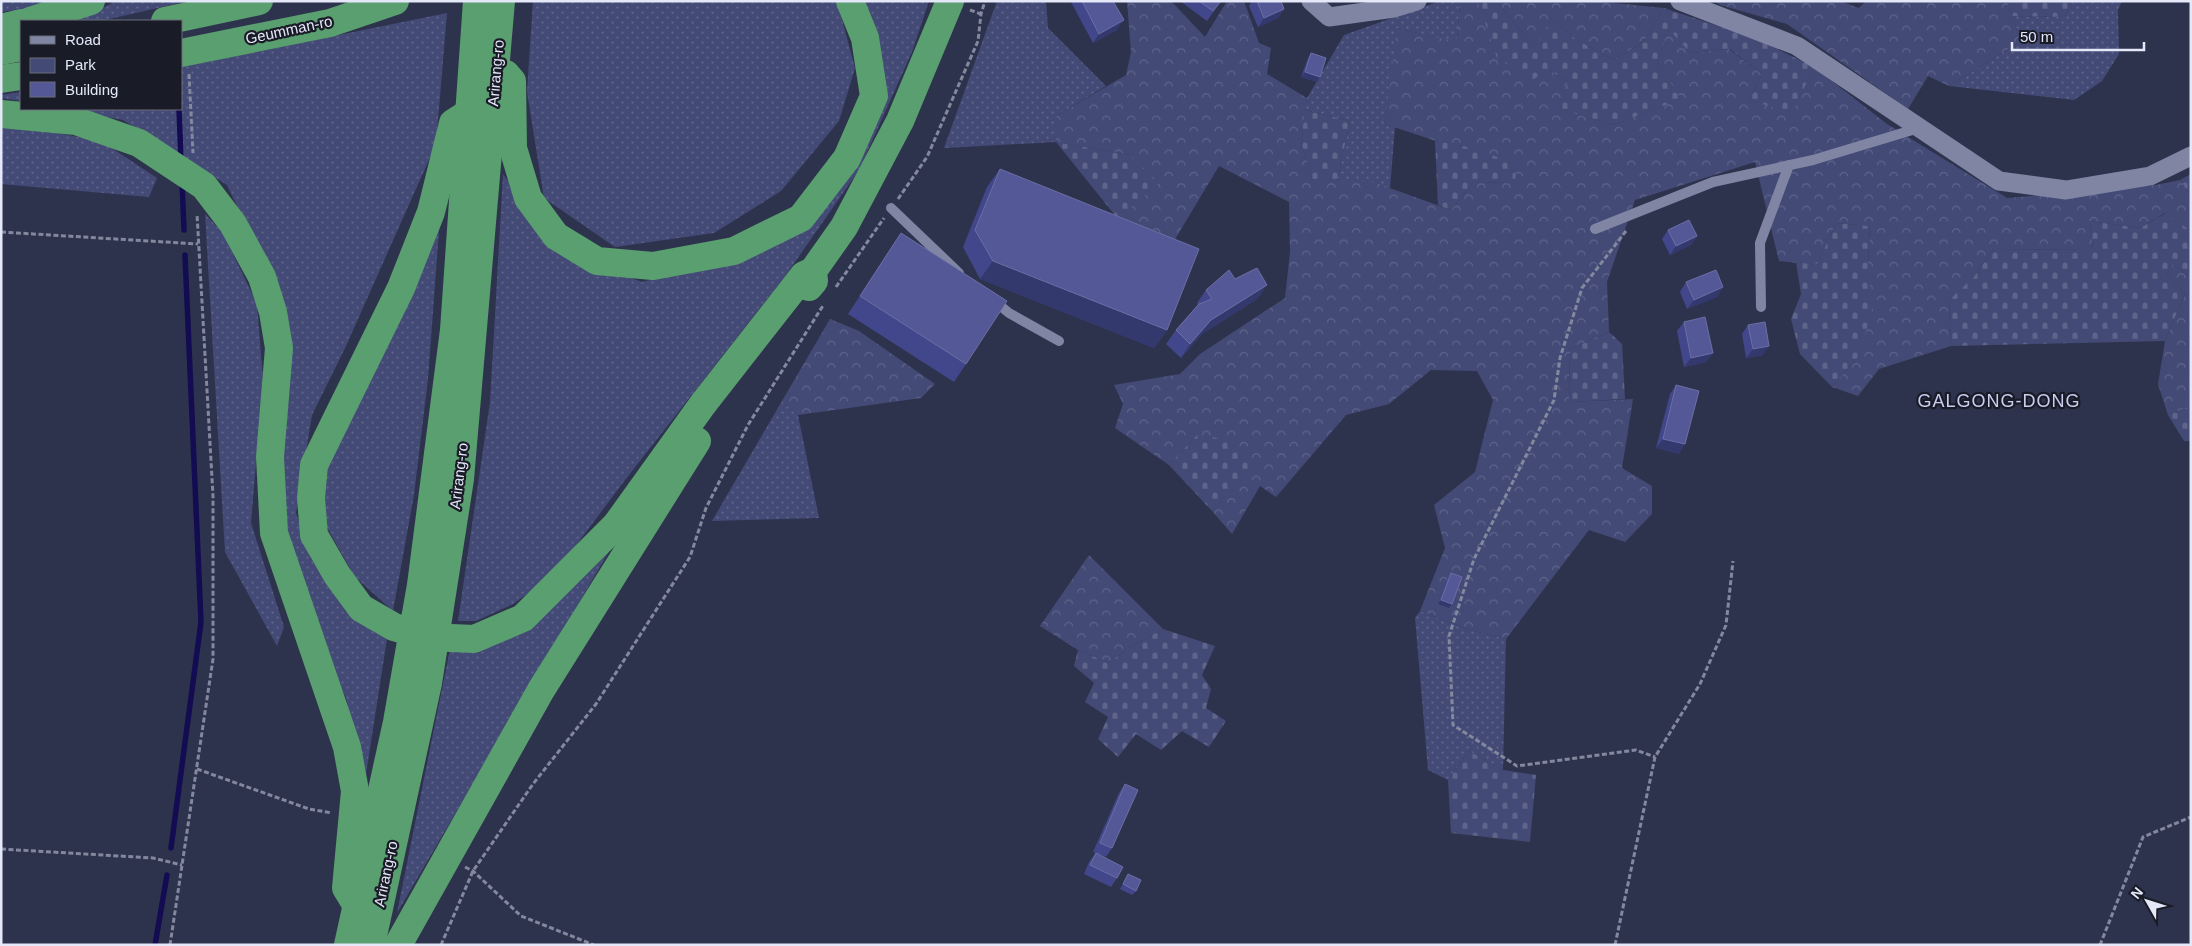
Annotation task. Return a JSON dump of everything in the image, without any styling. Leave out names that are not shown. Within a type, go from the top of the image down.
[{"type":"highway","points":[[33,20],[91,1]]},
{"type":"highway","points":[[171,20],[259,1]]},
{"type":"highway","name":"Geumman-ro","points":[[185,61],[330,22],[396,1]]},
{"type":"highway","name":"Arirang-ro","points":[[348,945],[397,722],[421,586],[454,330],[477,1]]},
{"type":"highway","name":"Arirang-ro","points":[[371,945],[428,683],[460,479],[501,1]]},
{"type":"highway","points":[[497,63],[512,81],[513,148],[528,198],[556,236],[597,261],[653,266],[734,251],[801,218],[847,158],[874,96],[865,38],[850,1]]},
{"type":"highway","points":[[470,112],[453,123],[431,212],[401,288],[314,465],[311,498],[314,536],[361,608],[394,627],[411,632],[428,636],[474,639],[523,618],[616,526],[709,397],[804,275],[813,271],[844,227],[900,121],[950,1]]},
{"type":"highway","points":[[1,28],[20,24]]},
{"type":"highway","points":[[1,51],[20,47]]},
{"type":"highway","points":[[1,78],[20,76]]},
{"type":"highway","points":[[1,114],[76,121],[139,143],[204,186],[233,224],[262,277],[273,312],[279,348],[270,457],[274,533],[347,747],[355,791],[346,888],[357,906]]},
{"type":"highway","points":[[398,945],[541,690],[719,407],[814,281],[813,271]]},
{"type":"street","points":[[1311,1],[1329,17],[1394,8],[1417,1]]},
{"type":"street","points":[[1680,1],[1797,46],[1999,181],[2066,190],[2150,176],[2191,156]]},
{"type":"lane","points":[[1595,229],[1713,182],[1789,165],[1919,128]]},
{"type":"lane","points":[[1762,307],[1760,243],[1789,165]]},
{"type":"lane","points":[[891,208],[970,282]]},
{"type":"lane","points":[[986,294],[1009,313],[1059,340]]},
{"type":"path","points":[[835,288],[927,157],[978,41],[981,14],[985,1]]},
{"type":"path","points":[[185,61],[194,157]]},
{"type":"path","points":[[170,945],[213,659],[213,496],[196,205]]},
{"type":"path","points":[[1648,208],[1614,244],[1582,288],[1560,358],[1554,400],[1474,559],[1449,636],[1453,725],[1517,766],[1636,750],[1655,757]]},
{"type":"path","points":[[1,232],[198,244]]},
{"type":"path","points":[[441,945],[473,871],[533,784],[596,704],[690,557],[706,508],[748,426],[830,296]]},
{"type":"path","points":[[1615,945],[1655,757],[1700,684],[1726,625],[1733,561]]},
{"type":"path","points":[[197,768],[309,809],[337,814]]},
{"type":"path","points":[[2100,945],[2143,838],[2191,817]]},
{"type":"path","points":[[1,848],[153,858],[182,864]]},
{"type":"path","points":[[460,864],[473,871],[520,916],[594,945]]},
{"type":"green space","points":[[1,1],[54,1],[44,6],[1,12]]},
{"type":"green space","points":[[116,1],[189,1],[104,20],[79,20]]},
{"type":"green space","points":[[533,1],[837,1],[855,68],[839,121],[781,191],[714,233],[615,247],[544,198],[527,92]]},
{"type":"green space","points":[[862,1],[929,1],[912,52],[859,170],[786,275],[625,480],[568,556],[544,582],[513,604],[476,621],[458,621],[490,402],[503,174],[557,250],[642,282],[768,248],[870,131]]},
{"type":"green space","points":[[997,1],[1046,1],[1048,28],[1106,86],[1056,116],[1056,142],[944,148]]},
{"type":"green space","points":[[1127,1],[1171,1],[1205,37],[1227,1],[1244,1],[1259,43],[1271,48],[1267,74],[1307,98],[1301,142],[1313,181],[1373,182],[1451,210],[1473,183],[1516,182],[1464,146],[1442,143],[1385,124],[1397,28],[1457,42],[1460,1],[1480,1],[1479,4],[1550,70],[1568,83],[1557,108],[1614,125],[1680,99],[1657,61],[1669,28],[1690,53],[1729,49],[1762,74],[1749,100],[1792,112],[1814,67],[1887,124],[2007,198],[2156,185],[2180,180],[2191,195],[2191,231],[2165,213],[2140,228],[2090,221],[2093,249],[1993,250],[1970,282],[1949,300],[1951,346],[1879,369],[1858,396],[1832,387],[1859,356],[1870,226],[1836,223],[1817,265],[1779,261],[1755,162],[1635,200],[1607,282],[1609,332],[1570,349],[1569,402],[1633,399],[1622,468],[1652,486],[1652,514],[1625,542],[1589,530],[1506,639],[1470,630],[1420,611],[1445,548],[1434,505],[1475,472],[1493,400],[1477,371],[1431,370],[1389,404],[1346,415],[1276,497],[1260,486],[1232,534],[1212,511],[1250,469],[1197,435],[1169,465],[1115,428],[1123,404],[1114,385],[1180,374],[1200,354],[1285,298],[1290,252],[1289,202],[1219,166],[1171,246],[1118,219],[1130,155],[1056,142],[1056,116],[1126,75],[1131,52]]},
{"type":"green space","points":[[1440,1],[1460,1],[1457,43],[1398,28],[1385,124],[1395,127],[1390,188],[1362,182],[1337,182],[1350,121],[1305,110],[1307,98],[1344,35]]},
{"type":"green space","points":[[1480,1],[1496,1],[1518,28],[1537,45],[1551,19],[1577,40],[1614,60],[1644,41],[1664,8],[1754,38],[1814,67],[1792,113],[1749,100],[1762,74],[1730,49],[1690,53],[1669,29],[1657,61],[1681,99],[1614,125],[1556,108],[1568,83],[1550,70],[1532,80],[1497,58],[1479,4]]},
{"type":"green space","points":[[1496,1],[1594,1],[1664,8],[1644,41],[1614,60],[1577,40],[1551,19],[1538,46],[1518,28]]},
{"type":"green space","points":[[1715,1],[1840,1],[1859,8],[1866,1],[2007,1],[2021,41],[1949,86],[1928,76],[1908,109],[1787,24],[1720,5]]},
{"type":"green space","points":[[2007,1],[2071,1],[2065,17],[2012,16]]},
{"type":"green space","points":[[2071,1],[2122,1],[2118,10],[2119,54],[2102,81],[2074,100],[1949,86],[2021,41],[2012,16],[2065,17]]},
{"type":"green space","points":[[447,13],[436,144],[346,346],[312,415],[296,513],[310,557],[346,612],[387,639],[364,787],[346,698],[317,635],[284,543],[280,501],[286,309],[227,185],[123,120],[68,110],[182,110],[182,67]]},
{"type":"green space","points":[[20,92],[20,101],[1,98],[1,95]]},
{"type":"green space","points":[[1305,110],[1350,121],[1337,182],[1313,182],[1301,142]]},
{"type":"green space","points":[[1,128],[46,131],[101,141],[157,178],[149,197],[1,184]]},
{"type":"green space","points":[[1435,141],[1464,146],[1513,162],[1516,182],[1473,183],[1451,210],[1438,205]]},
{"type":"green space","points":[[1056,142],[1130,155],[1159,183],[1118,219]]},
{"type":"green space","points":[[2191,174],[2191,195],[2180,180]]},
{"type":"green space","points":[[2166,213],[2191,231],[2191,278],[2172,264],[2167,274],[2185,294],[2165,341],[1951,346],[1949,300],[1973,278],[1993,250],[2093,249],[2090,221],[2140,228]]},
{"type":"green space","points":[[205,214],[223,233],[257,304],[263,380],[251,523],[284,627],[277,646],[225,552]]},
{"type":"green space","points":[[440,217],[428,379],[414,495],[393,611],[354,576],[324,522],[325,467]]},
{"type":"green space","points":[[1836,223],[1870,226],[1868,263],[1872,309],[1859,356],[1832,387],[1800,354],[1791,319],[1801,294],[1796,262],[1817,265]]},
{"type":"green space","points":[[2172,264],[2191,278],[2191,406],[2168,415],[2158,384],[2165,341],[2185,294],[2167,274]]},
{"type":"green space","points":[[830,319],[859,331],[935,384],[921,398],[798,415],[782,401]]},
{"type":"green space","points":[[1609,332],[1622,344],[1625,399],[1569,402],[1570,349]]},
{"type":"green space","points":[[782,401],[798,415],[819,518],[712,521]]},
{"type":"green space","points":[[2191,406],[2191,441],[2184,441],[2168,415]]},
{"type":"green space","points":[[1197,435],[1232,440],[1251,469],[1212,511],[1169,465]]},
{"type":"green space","points":[[621,531],[397,913],[450,649],[521,632]]},
{"type":"green space","points":[[1089,555],[1163,629],[1131,646],[1109,663],[1078,650],[1040,626]]},
{"type":"green space","points":[[1420,611],[1470,630],[1506,639],[1503,770],[1469,751],[1448,780],[1428,770],[1415,618]]},
{"type":"green space","points":[[1163,629],[1215,646],[1202,675],[1211,689],[1206,708],[1226,721],[1209,747],[1182,731],[1161,750],[1136,734],[1118,757],[1098,739],[1108,717],[1085,702],[1094,683],[1074,666],[1078,650],[1109,663],[1131,646]]},
{"type":"green space","points":[[1469,751],[1503,770],[1536,775],[1530,842],[1451,833],[1448,780]]},
{"type":"building","points":[[1082,1],[1113,1],[1124,20],[1099,34]]},
{"type":"building","points":[[1199,1],[1221,1],[1213,11]]},
{"type":"building","points":[[1257,1],[1281,1],[1284,9],[1264,18]]},
{"type":"building","points":[[1311,53],[1326,58],[1320,77],[1305,72]]},
{"type":"building","points":[[1000,169],[1199,249],[1167,330],[993,261],[975,230]]},
{"type":"building","points":[[1689,220],[1697,236],[1676,246],[1668,230]]},
{"type":"building","points":[[901,233],[1007,301],[966,364],[860,296]]},
{"type":"building","points":[[1257,268],[1267,285],[1211,320],[1190,344],[1176,330],[1199,304],[1212,299],[1206,290],[1229,270],[1235,279]]},
{"type":"building","points":[[1716,270],[1723,287],[1694,300],[1686,282]]},
{"type":"building","points":[[1705,317],[1713,353],[1691,358],[1684,322]]},
{"type":"building","points":[[1765,322],[1769,346],[1753,349],[1748,325]]},
{"type":"building","points":[[1676,385],[1699,391],[1685,444],[1663,439]]},
{"type":"building","points":[[1451,573],[1462,577],[1452,604],[1441,600]]},
{"type":"building","points":[[1125,784],[1138,790],[1112,848],[1100,843]]},
{"type":"building","points":[[1096,853],[1123,867],[1117,878],[1090,865]]},
{"type":"building","points":[[1128,874],[1141,880],[1136,891],[1123,884]]},
{"type":"waterway","points":[[179,110],[181,162]]},
{"type":"waterway","points":[[182,181],[184,230]]},
{"type":"waterway","points":[[171,848],[201,622],[185,255]]},
{"type":"waterway","points":[[155,945],[167,875]]},
{"type":"district","name":"GALGONG-DONG","points":[[1999,401]]}]
